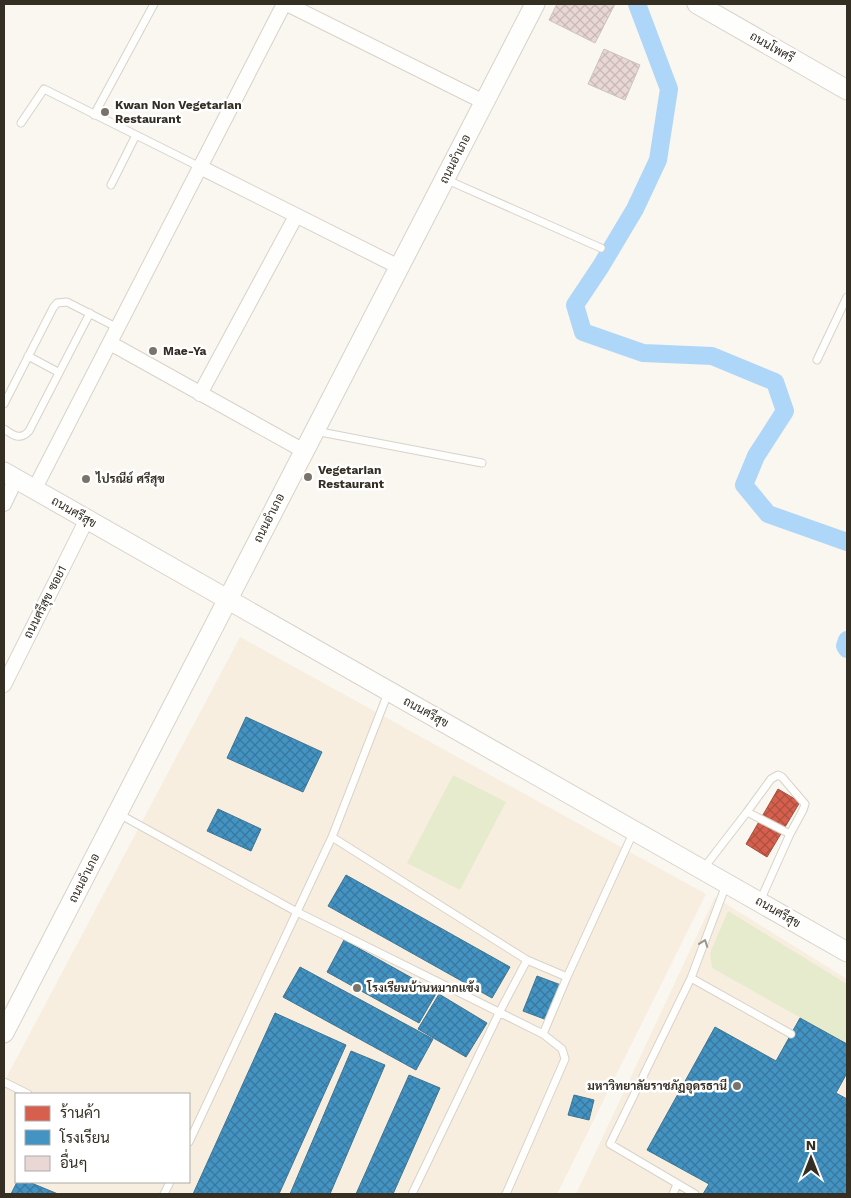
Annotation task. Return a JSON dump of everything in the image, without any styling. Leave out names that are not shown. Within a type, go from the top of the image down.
[{"type":"street","points":[[34,490],[200,166],[286,4],[484,102]]},
{"type":"street","name":"ถนนอำเภอ","points":[[4,1033],[535,4]]},
{"type":"street","name":"ถนนโพศรี","points":[[700,5],[847,90]]},
{"type":"street","points":[[200,166],[399,267]]},
{"type":"street","points":[[200,394],[296,216]]},
{"type":"street","points":[[110,343],[304,452]]},
{"type":"street","points":[[4,504],[10,476]]},
{"type":"street","name":"ถนนศรีสุข","points":[[10,476],[847,952]]},
{"type":"street","name":"ถนนศรีสุข ซอย1","points":[[4,685],[87,520]]},
{"type":"lane","points":[[94,115],[154,4]]},
{"type":"lane","points":[[21,123],[44,89],[200,166]]},
{"type":"lane","points":[[111,185],[136,135]]},
{"type":"lane","points":[[445,179],[601,248]]},
{"type":"lane","points":[[817,360],[847,297]]},
{"type":"lane","points":[[4,404],[52,308],[57,304],[67,302],[118,328]]},
{"type":"lane","points":[[4,429],[14,436],[20,437],[25,435],[90,313]]},
{"type":"lane","points":[[28,356],[58,372]]},
{"type":"lane","points":[[315,431],[482,463]]},
{"type":"lane","points":[[190,1140],[332,837],[389,692]]},
{"type":"lane","points":[[703,869],[771,779],[778,775],[782,777],[805,804],[804,810],[790,834],[759,902]]},
{"type":"lane","points":[[747,812],[790,834]]},
{"type":"lane","points":[[117,814],[297,912],[544,1034],[562,1049],[565,1058],[506,1194]]},
{"type":"lane","points":[[544,1034],[567,977],[635,830]]},
{"type":"lane","points":[[332,837],[527,960],[567,977]]},
{"type":"lane","points":[[694,1194],[610,1144],[691,978],[726,883]]},
{"type":"lane","points":[[412,1194],[500,1011],[527,960]]},
{"type":"lane","points":[[691,978],[791,1034]]},
{"type":"lane","points":[[4,1082],[26,1093]]},
{"type":"lane","points":[[673,1194],[677,1184]]},
{"type":"shaded area","name":"โรงเรียนบ้านหมากแข้ง","points":[[240,637],[706,894],[557,1194],[4,1194],[4,1082]]},
{"type":"shaded area","name":"มหาวิทยาลัยราชภัฏอุดรธานี","points":[[715,897],[847,979],[847,1194],[576,1194]]},
{"type":"green space","points":[[453,775],[506,802],[460,890],[407,863]]},
{"type":"green space","points":[[728,911],[847,984],[847,1044],[712,968],[710,953]]},
{"type":"building: ร้านค้า","points":[[778,789],[800,802],[767,857],[746,844]]},
{"type":"building: โรงเรียน","points":[[246,717],[322,752],[303,792],[227,758]]},
{"type":"building: โรงเรียน","points":[[218,809],[261,829],[251,851],[207,831]]},
{"type":"building: โรงเรียน","points":[[346,875],[510,967],[492,998],[328,906]]},
{"type":"building: โรงเรียน","points":[[344,940],[437,992],[419,1023],[327,972]]},
{"type":"building: โรงเรียน","points":[[300,967],[433,1039],[416,1070],[283,997]]},
{"type":"building: โรงเรียน","points":[[537,976],[561,985],[547,1020],[523,1011]]},
{"type":"building: โรงเรียน","points":[[439,994],[487,1023],[466,1057],[418,1029]]},
{"type":"building: โรงเรียน","points":[[275,1013],[346,1045],[279,1194],[193,1194]]},
{"type":"building: โรงเรียน","points":[[800,1018],[847,1044],[847,1073],[836,1093],[847,1099],[847,1194],[703,1194],[709,1184],[647,1150],[715,1027],[776,1061]]},
{"type":"building: โรงเรียน","points":[[351,1051],[385,1065],[330,1194],[290,1194]]},
{"type":"building: โรงเรียน","points":[[409,1075],[440,1088],[393,1194],[356,1194]]},
{"type":"building: โรงเรียน","points":[[574,1095],[594,1100],[589,1120],[568,1115]]},
{"type":"building: โรงเรียน","points":[[16,1183],[31,1183],[58,1194],[11,1194]]},
{"type":"building: อื่นๆ","points":[[557,4],[615,4],[595,43],[549,20]]},
{"type":"building: อื่นๆ","points":[[604,49],[640,65],[625,100],[588,84]]},
{"type":"waterway","points":[[637,4],[669,89],[658,160],[635,209],[575,305],[583,332],[643,353],[712,356],[775,382],[785,411],[756,456],[744,485],[768,514],[847,542]]},
{"type":"waterway","points":[[847,640],[845,646],[847,649]]},
{"type":"place","name":"Kwan Non Vegetarian Restaurant","points":[[105,112]]},
{"type":"place","name":"Mae-Ya","points":[[153,351]]},
{"type":"place","name":"Vegetarian Restaurant","points":[[308,477]]},
{"type":"place","name":"ไปรณีย์ ศรีสุข","points":[[86,479]]},
{"type":"place","name":"โรงเรียนบ้านหมากแข้ง","points":[[357,988]]},
{"type":"place","name":"มหาวิทยาลัยราชภัฏอุดรธานี","points":[[737,1086]]}]
